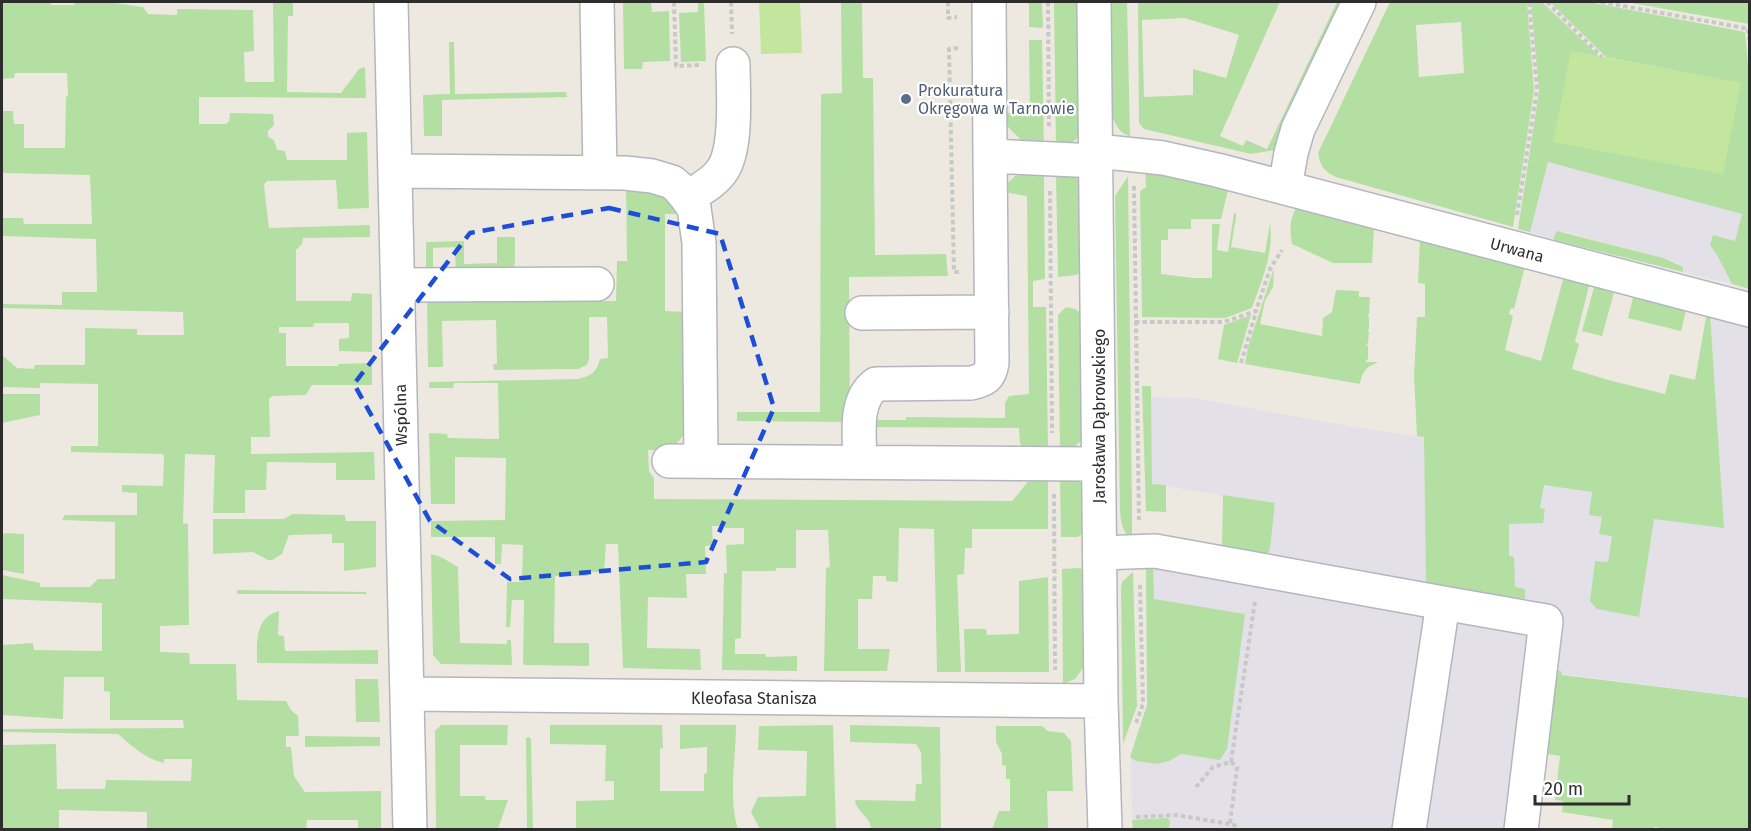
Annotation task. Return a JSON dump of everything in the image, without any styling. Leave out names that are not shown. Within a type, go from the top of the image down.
[{"type":"street","name":"Wspólna","points":[[391,2],[410,830]]},
{"type":"street","points":[[597,2],[600,172]]},
{"type":"street","points":[[860,462],[861,411],[869,389],[876,384],[972,383],[984,380],[990,375],[992,312],[989,2]]},
{"type":"street","name":"Jarosława Dąbrowskiego","points":[[1094,2],[1101,701],[1115,823]]},
{"type":"street","points":[[1285,188],[1298,129],[1359,2]]},
{"type":"street","points":[[687,198],[714,180],[723,171],[727,162],[733,125],[733,64]]},
{"type":"street","name":"Urwana","points":[[990,156],[1050,158],[1134,156],[1173,160],[1749,310]]},
{"type":"street","points":[[395,171],[626,173],[664,179],[678,187],[696,215],[699,243],[701,461]]},
{"type":"street","points":[[398,285],[597,284]]},
{"type":"street","points":[[862,313],[992,312]]},
{"type":"street","points":[[669,461],[1099,464]]},
{"type":"street","points":[[1100,554],[1155,552],[1546,621],[1521,830]]},
{"type":"street","points":[[1409,830],[1443,603]]},
{"type":"street","name":"Kleofasa Stanisza","points":[[407,694],[1101,701]]},
{"type":"path","points":[[674,2],[676,66],[733,64]]},
{"type":"path","points":[[1048,2],[1056,666],[1051,676]]},
{"type":"path","points":[[1512,249],[1537,90],[1529,2]]},
{"type":"path","points":[[1547,2],[1602,57]]},
{"type":"path","points":[[1601,2],[1749,29],[1749,44]]},
{"type":"path","points":[[1132,732],[1143,704],[1134,156]]},
{"type":"path","points":[[1241,363],[1270,269],[1282,250]]},
{"type":"path","points":[[1135,322],[1224,322],[1256,311]]},
{"type":"path","points":[[1231,762],[1260,570]]},
{"type":"path","points":[[1196,787],[1213,767],[1231,762]]},
{"type":"path","points":[[1230,824],[1237,768],[1231,762]]},
{"type":"path","points":[[1115,823],[1176,815],[1230,824],[1237,826],[1237,830]]},
{"type":"highlighted area","points":[[609,208],[720,234],[774,408],[706,562],[510,579],[430,521],[354,384],[470,233]]},
{"type":"shaded area","points":[[1548,162],[1742,214],[1735,241],[1710,245],[1732,284],[1683,272],[1684,270],[1677,263],[1663,258],[1562,231],[1554,236],[1554,240],[1530,232]]},
{"type":"shaded area","points":[[1710,313],[1749,323],[1749,698],[1561,674],[1553,671],[1534,829],[1133,829],[1130,757],[1147,705],[1146,542],[1222,550],[1270,549],[1275,504],[1152,484],[1151,397],[1194,398],[1354,427],[1424,437],[1426,587],[1503,453],[1722,503]]},
{"type":"green space","points":[[2,2],[51,2],[51,5],[74,5],[75,2],[114,2],[143,7],[148,14],[177,15],[177,9],[253,10],[254,51],[244,52],[245,82],[274,82],[273,2],[293,2],[293,16],[288,16],[287,92],[341,93],[359,69],[365,67],[366,98],[199,97],[199,124],[226,124],[230,113],[273,114],[274,125],[268,131],[268,137],[274,140],[277,150],[285,151],[287,160],[347,160],[347,133],[367,132],[369,208],[338,209],[336,180],[267,181],[264,185],[269,228],[370,225],[370,237],[303,238],[302,244],[296,250],[296,301],[351,301],[352,293],[372,294],[372,352],[339,351],[339,339],[349,338],[349,323],[314,323],[313,327],[279,327],[279,333],[286,333],[286,366],[338,366],[338,364],[372,363],[372,385],[312,385],[306,395],[272,396],[269,399],[270,437],[251,437],[251,454],[374,452],[375,480],[336,480],[336,463],[267,462],[266,490],[245,490],[245,513],[213,513],[215,455],[185,454],[183,523],[188,524],[189,625],[160,626],[160,652],[189,653],[190,664],[236,664],[237,700],[286,701],[298,716],[299,736],[286,736],[286,747],[291,747],[294,776],[305,792],[381,791],[381,829],[358,829],[358,820],[307,820],[306,829],[147,829],[147,812],[59,810],[59,829],[2,829],[2,745],[56,744],[57,789],[105,789],[106,780],[191,781],[192,759],[164,759],[164,763],[157,761],[139,752],[118,734],[2,732],[2,729],[184,728],[183,720],[110,720],[110,692],[104,691],[104,677],[64,677],[63,719],[2,715],[2,645],[33,643],[34,650],[102,651],[102,603],[2,599],[2,575],[40,583],[40,587],[90,587],[98,579],[115,579],[115,522],[62,520],[65,515],[137,515],[137,493],[122,492],[122,485],[163,486],[164,456],[163,454],[71,452],[71,446],[98,446],[98,384],[40,383],[40,388],[2,387],[2,355],[17,368],[34,369],[35,365],[85,365],[85,328],[137,329],[137,335],[184,335],[183,312],[2,308],[2,304],[62,305],[62,292],[97,292],[96,239],[2,236],[2,218],[23,218],[24,224],[92,224],[90,175],[2,173],[2,111],[13,111],[14,124],[24,124],[24,148],[65,148],[66,97],[68,96],[67,73],[15,73],[14,78],[2,79]]},
{"type":"green space","points":[[623,2],[651,2],[652,12],[669,11],[670,61],[643,62],[642,69],[624,69]]},
{"type":"green space","points":[[698,2],[704,2],[706,61],[681,62],[679,13],[698,12]]},
{"type":"green space","points":[[759,2],[800,2],[802,53],[761,54]]},
{"type":"green space","points":[[841,2],[862,2],[863,78],[873,78],[875,255],[946,254],[948,276],[849,277],[850,422],[737,421],[737,412],[820,412],[821,94],[842,93]]},
{"type":"green space","points":[[1029,2],[1042,2],[1043,28],[1029,27]]},
{"type":"green space","points":[[1054,2],[1077,2],[1079,137],[1070,144],[1056,145]]},
{"type":"green space","points":[[1111,2],[1127,2],[1130,136],[1118,128],[1112,115]]},
{"type":"green space","points":[[1138,2],[1280,2],[1220,136],[1243,146],[1246,140],[1267,149],[1337,2],[1347,2],[1275,150],[1251,154],[1144,129],[1139,123]],"holes":[[[1185,18],[1239,35],[1226,78],[1193,69],[1193,95],[1144,97],[1142,20]]]},
{"type":"green space","points":[[1390,2],[1527,2],[1534,91],[1513,227],[1336,177],[1324,168],[1318,153]],"holes":[[[1461,22],[1464,73],[1419,77],[1416,25]]]},
{"type":"green space","points":[[1531,2],[1542,2],[1599,56],[1571,51],[1740,83],[1606,57],[1550,2],[1589,2],[1745,32],[1750,85],[1749,289],[1732,284],[1710,245],[1713,235],[1735,241],[1742,214],[1548,162],[1530,232],[1518,229],[1539,91]]},
{"type":"green space","points":[[1626,2],[1749,2],[1749,24]]},
{"type":"green space","points":[[1029,40],[1042,40],[1044,146],[1024,143],[1006,123],[1005,113],[1030,112]]},
{"type":"green space","points":[[449,42],[454,42],[455,94],[566,92],[567,97],[442,100],[442,136],[424,136],[423,95],[450,94]]},
{"type":"green space","points":[[1571,51],[1741,83],[1723,174],[1553,142]]},
{"type":"green space","points":[[1145,170],[1228,190],[1221,219],[1191,219],[1191,229],[1168,229],[1168,240],[1161,240],[1161,274],[1212,278],[1212,224],[1220,224],[1217,250],[1228,252],[1234,213],[1236,213],[1231,247],[1265,253],[1270,223],[1269,256],[1252,308],[1225,318],[1142,317],[1140,191],[1146,187]]},
{"type":"green space","points":[[1018,175],[1044,176],[1045,279],[1033,281],[1033,307],[1046,307],[1048,449],[1023,448],[1020,443],[1019,428],[869,427],[869,420],[906,420],[906,417],[1005,418],[1005,403],[1009,396],[1029,394],[1027,196],[1009,193],[1006,185]]},
{"type":"green space","points":[[1056,176],[1073,176],[1080,180],[1081,272],[1076,275],[1058,277]]},
{"type":"green space","points":[[1128,176],[1132,540],[1123,527],[1120,511],[1115,196]]},
{"type":"green space","points":[[626,183],[663,193],[679,214],[665,214],[665,311],[687,312],[684,434],[681,439],[669,447],[648,450],[649,471],[654,478],[654,499],[1012,501],[1031,478],[1048,477],[1048,529],[972,529],[972,548],[965,548],[964,574],[957,575],[961,672],[937,672],[934,529],[899,528],[898,582],[886,581],[886,576],[873,576],[872,599],[858,599],[858,649],[890,649],[887,671],[824,671],[826,568],[830,567],[828,530],[796,530],[796,568],[777,568],[775,571],[742,571],[741,638],[735,639],[735,654],[765,654],[766,657],[797,656],[797,671],[722,670],[724,573],[727,573],[726,545],[744,544],[744,528],[712,526],[713,545],[705,546],[706,574],[686,574],[687,598],[648,597],[647,648],[700,649],[701,670],[623,668],[618,544],[606,544],[604,572],[588,572],[587,576],[555,576],[554,643],[589,643],[589,666],[526,665],[523,664],[524,600],[512,600],[510,627],[506,627],[507,582],[522,582],[523,545],[502,544],[501,564],[495,564],[495,537],[431,537],[431,521],[505,520],[506,458],[455,457],[455,504],[431,504],[429,433],[447,434],[448,438],[499,439],[498,383],[454,383],[453,388],[429,388],[429,382],[578,379],[593,373],[600,359],[608,358],[607,317],[589,317],[589,359],[587,365],[578,369],[494,370],[493,364],[497,364],[496,320],[442,321],[443,367],[428,367],[427,299],[616,301],[617,261],[627,261]]},
{"type":"green space","points":[[1296,208],[1374,228],[1372,263],[1333,263],[1292,244],[1292,217]]},
{"type":"green space","points":[[1557,231],[1663,258],[1683,267],[1683,272],[1554,240]]},
{"type":"green space","points":[[497,237],[515,237],[513,270],[456,275],[455,247],[433,248],[433,271],[426,271],[426,242],[464,241],[464,264],[497,263]]},
{"type":"green space","points":[[1420,239],[1525,266],[1514,309],[1511,308],[1509,314],[1513,316],[1505,350],[1541,361],[1564,276],[1590,282],[1575,342],[1579,344],[1572,369],[1612,381],[1665,394],[1670,374],[1695,380],[1707,312],[1710,313],[1724,528],[1654,519],[1639,617],[1597,609],[1590,601],[1595,561],[1608,562],[1612,536],[1599,534],[1602,517],[1589,515],[1592,492],[1544,485],[1540,508],[1545,509],[1543,523],[1509,524],[1509,556],[1514,557],[1515,587],[1525,589],[1525,598],[1506,600],[1426,587],[1424,437],[1417,436],[1414,376],[1417,317],[1425,317],[1425,284],[1418,283]]},
{"type":"green space","points":[[1274,268],[1273,287],[1265,301],[1260,324],[1322,336],[1323,318],[1332,312],[1336,290],[1359,291],[1359,297],[1370,297],[1369,314],[1367,315],[1369,332],[1366,345],[1368,346],[1368,359],[1365,362],[1379,362],[1366,370],[1360,384],[1245,364],[1248,347]]},
{"type":"green space","points":[[1595,284],[1615,289],[1602,336],[1582,331]]},
{"type":"green space","points":[[1634,293],[1687,307],[1681,331],[1628,318]]},
{"type":"green space","points":[[1066,307],[1081,313],[1083,438],[1071,448],[1060,448],[1058,315]]},
{"type":"green space","points":[[1251,315],[1237,363],[1218,359],[1224,325]]},
{"type":"green space","points":[[1142,386],[1151,386],[1152,484],[1166,485],[1166,512],[1146,511]]},
{"type":"green space","points":[[2,394],[40,394],[40,415],[2,423]]},
{"type":"green space","points":[[1084,476],[1085,532],[1078,537],[1061,537],[1060,477]]},
{"type":"green space","points":[[1223,495],[1275,503],[1270,549],[1264,561],[1222,550]]},
{"type":"green space","points":[[292,514],[345,515],[346,521],[376,521],[376,567],[344,571],[344,543],[332,543],[332,534],[289,535],[282,554],[272,560],[253,552],[213,554],[213,519],[284,519]]},
{"type":"green space","points":[[5,533],[24,534],[24,574],[2,570],[2,535]]},
{"type":"green space","points":[[431,554],[458,567],[460,643],[507,644],[507,640],[511,640],[512,665],[441,664],[433,655]]},
{"type":"green space","points":[[1153,562],[1154,599],[1245,614],[1227,749],[1220,760],[1181,754],[1158,764],[1136,761],[1130,757],[1147,705],[1146,563]]},
{"type":"green space","points":[[1062,569],[1086,570],[1085,665],[1075,679],[1063,684]]},
{"type":"green space","points":[[1133,572],[1137,706],[1123,744],[1121,588],[1122,582]]},
{"type":"green space","points":[[1048,577],[1049,672],[965,672],[964,629],[986,629],[987,635],[1019,634],[1019,581]]},
{"type":"green space","points":[[237,590],[366,592],[367,594],[237,594]]},
{"type":"green space","points":[[279,611],[278,635],[284,636],[285,651],[378,650],[378,664],[257,663],[257,640],[261,625],[271,614]]},
{"type":"green space","points":[[1553,671],[1561,671],[1562,675],[1749,698],[1749,829],[1673,830],[1654,827],[1653,829],[1612,829],[1613,820],[1562,812],[1563,801],[1555,800],[1560,756],[1547,754],[1544,779]]},
{"type":"green space","points":[[355,679],[378,679],[380,722],[356,722]]},
{"type":"green space","points":[[441,725],[508,725],[507,745],[460,745],[460,796],[485,796],[486,800],[508,800],[498,829],[436,829],[435,731]]},
{"type":"green space","points":[[550,725],[662,725],[660,791],[704,791],[707,747],[680,749],[680,725],[736,725],[733,804],[738,829],[576,829],[576,801],[614,800],[614,781],[605,781],[606,745],[550,744]]},
{"type":"green space","points":[[833,725],[836,829],[760,829],[751,812],[758,797],[806,796],[807,751],[758,750],[759,726]]},
{"type":"green space","points":[[850,725],[940,727],[941,829],[871,829],[869,821],[858,808],[855,800],[915,801],[916,784],[922,784],[921,752],[916,744],[850,742]]},
{"type":"green space","points":[[996,726],[1042,726],[1048,731],[1064,733],[1071,741],[1073,791],[1047,791],[1048,829],[992,829],[999,811],[1010,811],[1010,779],[1006,779],[1006,766],[1002,765],[1002,754],[996,742]]},
{"type":"green space","points":[[305,736],[380,737],[380,746],[305,747]]},
{"type":"green space","points":[[526,738],[531,739],[533,830],[527,829]]},
{"type":"green space","points":[[1168,818],[1169,829],[1133,829],[1132,820]]},
{"type":"place","name":"Prokuratura Okręgowa w Tarnowie","points":[[906,99]]}]
